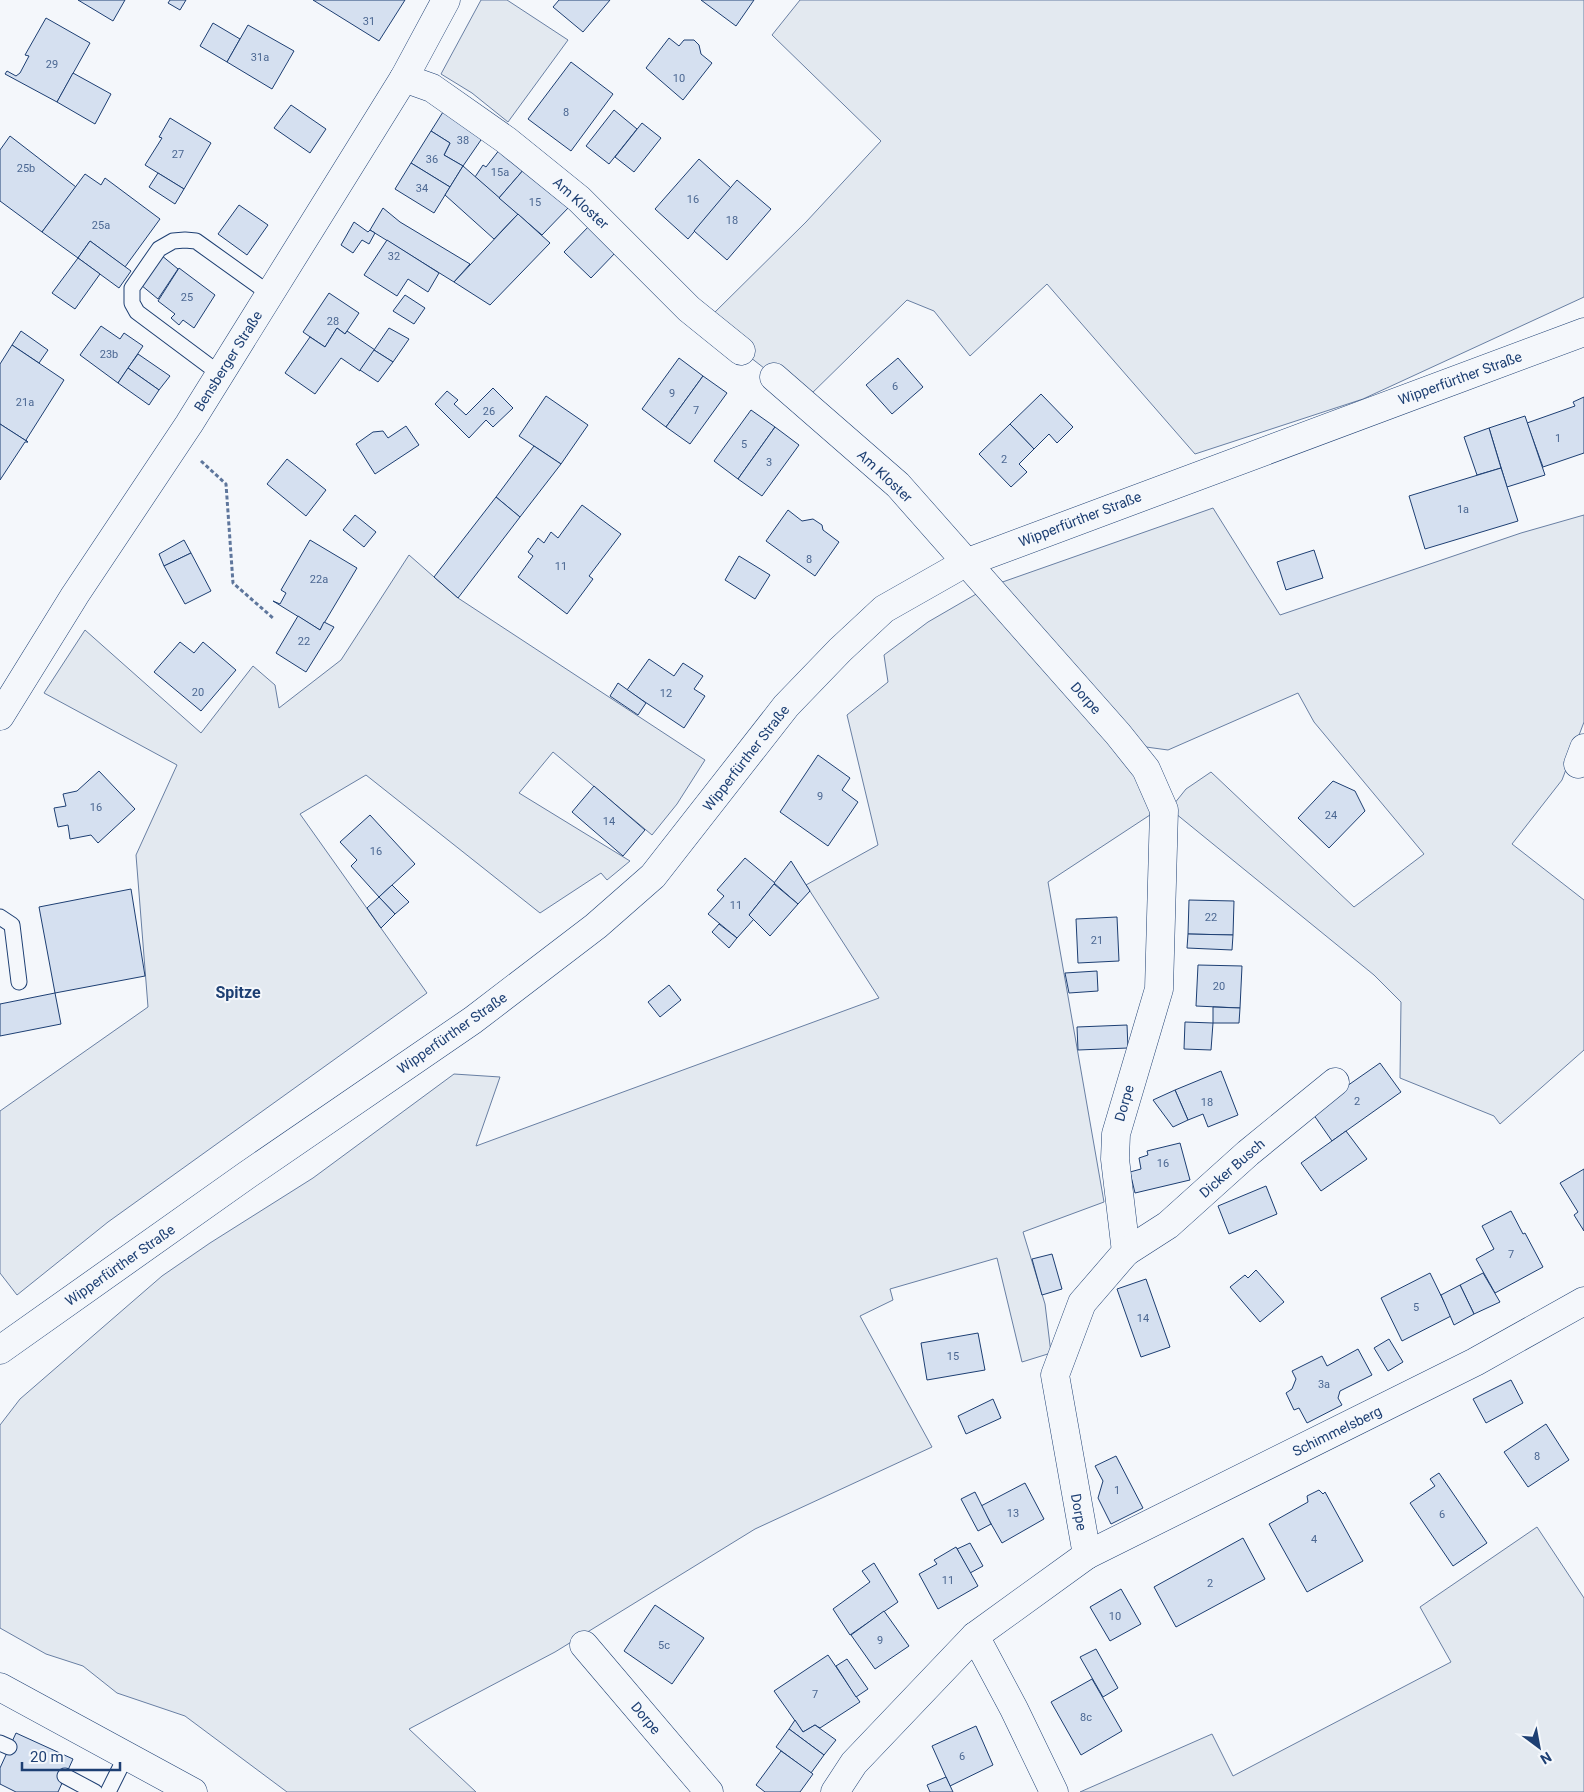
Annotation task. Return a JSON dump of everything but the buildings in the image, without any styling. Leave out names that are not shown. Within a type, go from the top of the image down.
[{"type":"street","name":"Bensberger Straße","points":[[0,716],[74,595],[178,440],[270,294],[404,78],[446,0]]},
{"type":"street","name":"Am Kloster","points":[[404,78],[432,88],[506,140],[572,193],[689,309],[741,351]]},
{"type":"street","name":"Wipperfürther Straße","points":[[0,1350],[247,1175],[473,1020],[596,926],[653,876],[786,706],[840,650],[884,609],[965,563],[1584,332]]},
{"type":"street","name":"Am Kloster","points":[[774,377],[898,485],[965,563]]},
{"type":"street","name":"Dorpe","points":[[965,563],[1124,741],[1146,769],[1164,810],[1159,989],[1116,1134],[1115,1159],[1126,1252],[1082,1303],[1054,1375],[1087,1555]]},
{"type":"street","name":"Dicker Busch","points":[[1126,1252],[1168,1225],[1248,1153],[1335,1082]]},
{"type":"street","name":"Schimmelsberg","points":[[1087,1555],[1476,1362],[1584,1301]]},
{"type":"street","points":[[835,1792],[854,1763],[975,1636],[1087,1555]]},
{"type":"street","points":[[975,1636],[1014,1709],[1054,1792]]},
{"type":"street","name":"Dorpe","points":[[584,1645],[709,1792]]},
{"type":"street","points":[[0,1687],[193,1792]]},
{"type":"lane","points":[[220,374],[137,312],[132,303],[132,288],[159,249],[173,241],[185,240],[196,242],[270,294]]},
{"type":"lane","points":[[0,917],[12,925],[19,982]]},
{"type":"lane","points":[[108,1792],[126,1756]]},
{"type":"lane","points":[[65,1776],[95,1792]]},
{"type":"path","points":[[178,440],[226,484],[233,583],[274,618]]},
{"type":"shaded area","points":[[481,0],[507,0],[568,40],[508,122],[472,93],[441,74]]},
{"type":"shaded area","points":[[800,0],[1584,0],[1584,297],[1363,399],[1195,454],[1047,284],[970,356],[934,311],[907,300],[805,400],[746,354],[710,317],[806,222],[881,141],[772,35]]},
{"type":"shaded area","points":[[1213,508],[1280,615],[1521,533],[1584,515],[1584,722],[1562,780],[1512,844],[1584,900],[1584,1050],[1500,1124],[1494,1116],[1400,1078],[1401,1002],[1374,975],[1170,809],[1186,789],[1211,772],[1354,907],[1424,854],[1314,722],[1298,693],[1168,750],[1146,747],[994,585]]},
{"type":"shaded area","points":[[409,555],[458,598],[705,760],[677,804],[652,835],[553,752],[519,793],[630,861],[607,880],[601,873],[540,913],[366,775],[300,814],[427,993],[108,1222],[17,1295],[0,1273],[0,1111],[148,1007],[136,855],[177,765],[44,693],[85,630],[201,733],[253,666],[275,685],[279,708],[341,660]]},
{"type":"shaded area","points":[[978,593],[1136,772],[1153,813],[1048,882],[1104,1202],[1023,1232],[1045,1304],[1051,1353],[1022,1362],[997,1258],[890,1289],[893,1300],[860,1316],[932,1447],[755,1529],[555,1652],[409,1729],[476,1792],[287,1792],[185,1716],[117,1693],[83,1666],[46,1654],[0,1628],[0,1425],[20,1399],[162,1276],[210,1243],[313,1178],[454,1074],[500,1077],[476,1146],[879,998],[806,885],[878,845],[847,715],[888,682],[884,655],[928,622]]},
{"type":"shaded area","points":[[1537,1527],[1584,1598],[1584,1792],[1080,1792],[1212,1734],[1233,1776],[1451,1662],[1420,1607]]},
{"type":"district","name":"Spitze","points":[[238,992]]}]
